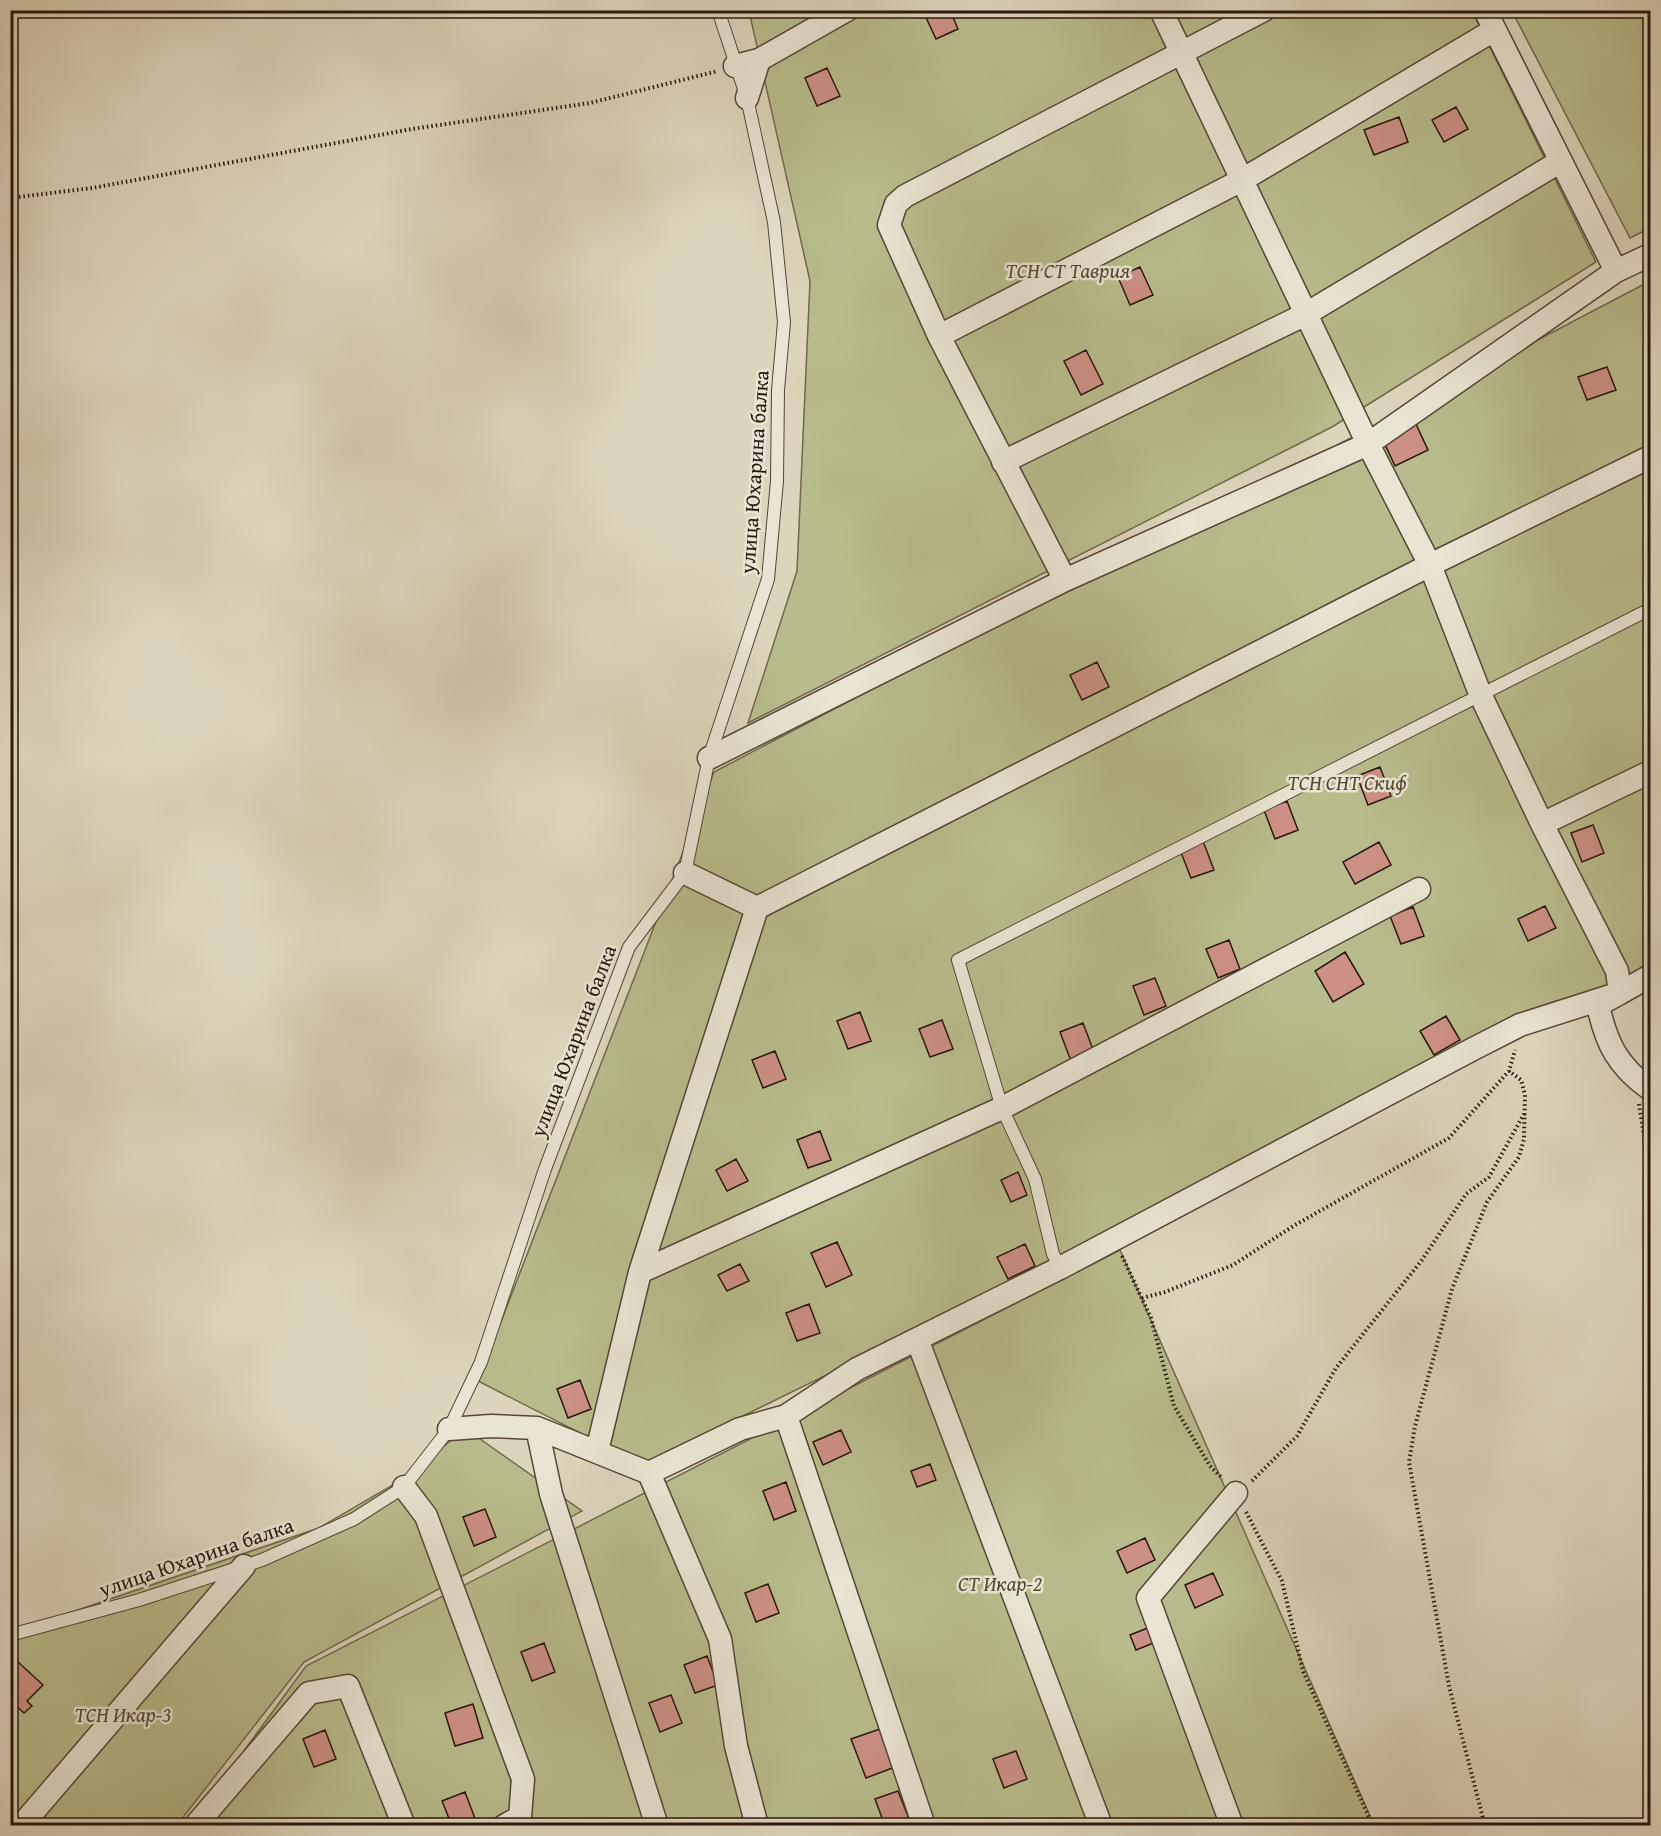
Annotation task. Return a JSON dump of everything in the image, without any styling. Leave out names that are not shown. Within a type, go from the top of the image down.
[{"type":"street","points":[[735,66],[759,60],[847,10]]},
{"type":"street","points":[[1161,10],[1368,444],[1430,565],[1481,696],[1542,824],[1617,971],[1620,993]]},
{"type":"street","points":[[1065,579],[939,336],[889,225],[896,204],[905,196],[1264,10]]},
{"type":"street","points":[[939,336],[1242,180],[1489,20],[1616,271]]},
{"type":"street","points":[[747,98],[759,60]]},
{"type":"street","points":[[1003,462],[1306,314],[1561,161]]},
{"type":"street","points":[[709,758],[1065,579],[1368,444],[1616,271],[1650,255]]},
{"type":"street","points":[[597,1451],[640,1272],[757,908],[1430,565],[1650,457]]},
{"type":"street","points":[[1542,824],[1650,772]]},
{"type":"street","points":[[685,873],[757,908]]},
{"type":"street","points":[[640,1272],[1002,1108],[1419,889]]},
{"type":"street","points":[[1643,1084],[1611,1049],[1598,1005],[1650,976]]},
{"type":"street","points":[[649,1473],[740,1429],[786,1416],[857,1369],[1060,1268],[1364,1104],[1521,1026],[1620,993]]},
{"type":"street","points":[[917,1339],[1101,1826]]},
{"type":"street","points":[[786,1416],[924,1826]]},
{"type":"street","points":[[449,1429],[491,1426],[537,1428],[649,1473],[720,1639],[736,1746],[757,1826]]},
{"type":"street","points":[[537,1428],[551,1494],[657,1826]]},
{"type":"street","points":[[404,1487],[426,1516],[523,1779],[519,1817],[504,1826]]},
{"type":"street","points":[[1232,1826],[1148,1598],[1236,1493]]},
{"type":"street","points":[[21,1826],[244,1566]]},
{"type":"street","points":[[195,1826],[309,1693],[348,1686],[404,1826]]},
{"type":"lane","name":"улица Юхарина балка","points":[[10,1635],[139,1600],[244,1566],[354,1519],[404,1487],[449,1429],[481,1362],[544,1169],[628,947],[685,873],[709,758],[768,579],[777,481],[778,390],[784,322],[774,222],[747,98],[718,10]]},
{"type":"lane","points":[[1060,1268],[1053,1254],[1035,1179],[1002,1108],[958,960],[1650,609]]},
{"type":"path","points":[[10,198],[92,188],[412,129],[590,103],[735,66]]},
{"type":"path","points":[[1142,1298],[1233,1265],[1295,1225],[1449,1138],[1509,1071],[1521,1026]]},
{"type":"path","points":[[1485,1826],[1449,1686],[1409,1462],[1415,1426],[1452,1289],[1487,1202],[1519,1158],[1524,1139],[1525,1095],[1521,1080],[1509,1071]]},
{"type":"path","points":[[1643,1084],[1644,1146],[1650,1174]]},
{"type":"path","points":[[1236,1493],[1263,1473],[1297,1436],[1336,1368],[1422,1260],[1466,1194],[1489,1177],[1524,1113]]},
{"type":"path","points":[[1114,1239],[1151,1318],[1174,1406],[1210,1466],[1236,1493],[1282,1581],[1303,1671],[1373,1826]]},
{"type":"green space","name":"ТСН СТ Таврия","points":[[749,11],[1472,11],[1596,262],[1332,427],[748,723],[797,571],[810,281]]},
{"type":"green space","points":[[1512,11],[1650,11],[1650,228],[1630,238]]},
{"type":"green space","name":"ТСН СНТ Скиф","points":[[1650,281],[1650,971],[643,1465],[478,1381],[714,772]]},
{"type":"green space","name":"СТ Икар-2","points":[[1120,1250],[1374,1825],[189,1826],[306,1666]]},
{"type":"green space","name":"ТСН Икар-3","points":[[466,1429],[582,1511],[304,1662],[177,1825],[11,1825],[10,1633],[319,1528],[398,1482]]},
{"type":"building","points":[[950,10],[958,29],[936,39],[923,11]]},
{"type":"building","points":[[827,68],[840,96],[817,106],[805,78]]},
{"type":"building","points":[[1456,107],[1468,129],[1444,142],[1432,120]]},
{"type":"building","points":[[1399,117],[1408,142],[1374,155],[1364,130]]},
{"type":"building","points":[[1140,267],[1153,295],[1130,305],[1118,277]]},
{"type":"building","points":[[1086,350],[1103,384],[1081,395],[1064,361]]},
{"type":"building","points":[[1607,367],[1616,390],[1587,400],[1578,377]]},
{"type":"building","points":[[1415,422],[1428,450],[1395,466],[1382,438]]},
{"type":"building","points":[[1097,662],[1109,687],[1082,700],[1070,675]]},
{"type":"building","points":[[1380,767],[1391,796],[1368,805],[1357,776]]},
{"type":"building","points":[[1287,801],[1298,830],[1275,839],[1264,810]]},
{"type":"building","points":[[1593,825],[1604,853],[1582,862],[1571,833]]},
{"type":"building","points":[[1203,841],[1214,870],[1191,878],[1180,850]]},
{"type":"building","points":[[1379,842],[1391,865],[1355,884],[1343,862]]},
{"type":"building","points":[[1545,906],[1556,928],[1528,941],[1518,919]]},
{"type":"building","points":[[1413,907],[1424,936],[1401,944],[1390,916]]},
{"type":"building","points":[[1229,940],[1240,969],[1218,978],[1206,949]]},
{"type":"building","points":[[1345,952],[1364,984],[1333,1002],[1315,971]]},
{"type":"building","points":[[1155,978],[1166,1006],[1144,1015],[1133,986]]},
{"type":"building","points":[[860,1012],[871,1041],[848,1049],[837,1021]]},
{"type":"building","points":[[1446,1016],[1460,1040],[1434,1055],[1420,1031]]},
{"type":"building","points":[[942,1020],[953,1049],[930,1057],[919,1029]]},
{"type":"building","points":[[1083,1023],[1094,1052],[1071,1061],[1060,1032]]},
{"type":"building","points":[[775,1051],[786,1079],[763,1088],[752,1060]]},
{"type":"building","points":[[820,1131],[831,1160],[808,1168],[797,1140]]},
{"type":"building","points":[[736,1159],[748,1181],[727,1191],[716,1170]]},
{"type":"building","points":[[1018,1172],[1027,1195],[1011,1202],[1001,1180]]},
{"type":"building","points":[[837,1242],[852,1275],[826,1287],[811,1253]]},
{"type":"building","points":[[1025,1244],[1035,1266],[1008,1279],[997,1257]]},
{"type":"building","points":[[740,1264],[749,1281],[727,1291],[718,1275]]},
{"type":"building","points":[[809,1304],[820,1333],[797,1341],[786,1313]]},
{"type":"building","points":[[580,1380],[591,1409],[568,1418],[557,1389]]},
{"type":"building","points":[[841,1430],[851,1452],[823,1465],[813,1442]]},
{"type":"building","points":[[930,1464],[936,1480],[917,1487],[911,1471]]},
{"type":"building","points":[[786,1482],[796,1511],[774,1520],[763,1491]]},
{"type":"building","points":[[485,1509],[496,1537],[474,1546],[463,1517]]},
{"type":"building","points":[[1145,1538],[1155,1560],[1127,1573],[1117,1551]]},
{"type":"building","points":[[1213,1573],[1223,1595],[1195,1608],[1185,1585]]},
{"type":"building","points":[[768,1584],[779,1613],[756,1622],[745,1593]]},
{"type":"building","points":[[1150,1627],[1156,1642],[1136,1650],[1130,1635]]},
{"type":"building","points":[[544,1643],[555,1672],[532,1681],[521,1652]]},
{"type":"building","points":[[707,1656],[718,1685],[695,1693],[684,1665]]},
{"type":"building","points":[[18,1662],[43,1685],[27,1701],[32,1706],[24,1713],[10,1700],[10,1670]]},
{"type":"building","points":[[671,1695],[682,1723],[660,1732],[649,1703]]},
{"type":"building","points":[[473,1704],[483,1738],[455,1746],[445,1713]]},
{"type":"building","points":[[880,1729],[895,1767],[866,1778],[851,1739]]},
{"type":"building","points":[[325,1730],[336,1759],[314,1767],[303,1739]]},
{"type":"building","points":[[1016,1751],[1027,1779],[1004,1788],[993,1759]]},
{"type":"building","points":[[898,1791],[909,1819],[885,1826],[875,1799]]},
{"type":"building","points":[[465,1792],[476,1821],[465,1826],[452,1826],[442,1801]]}]
